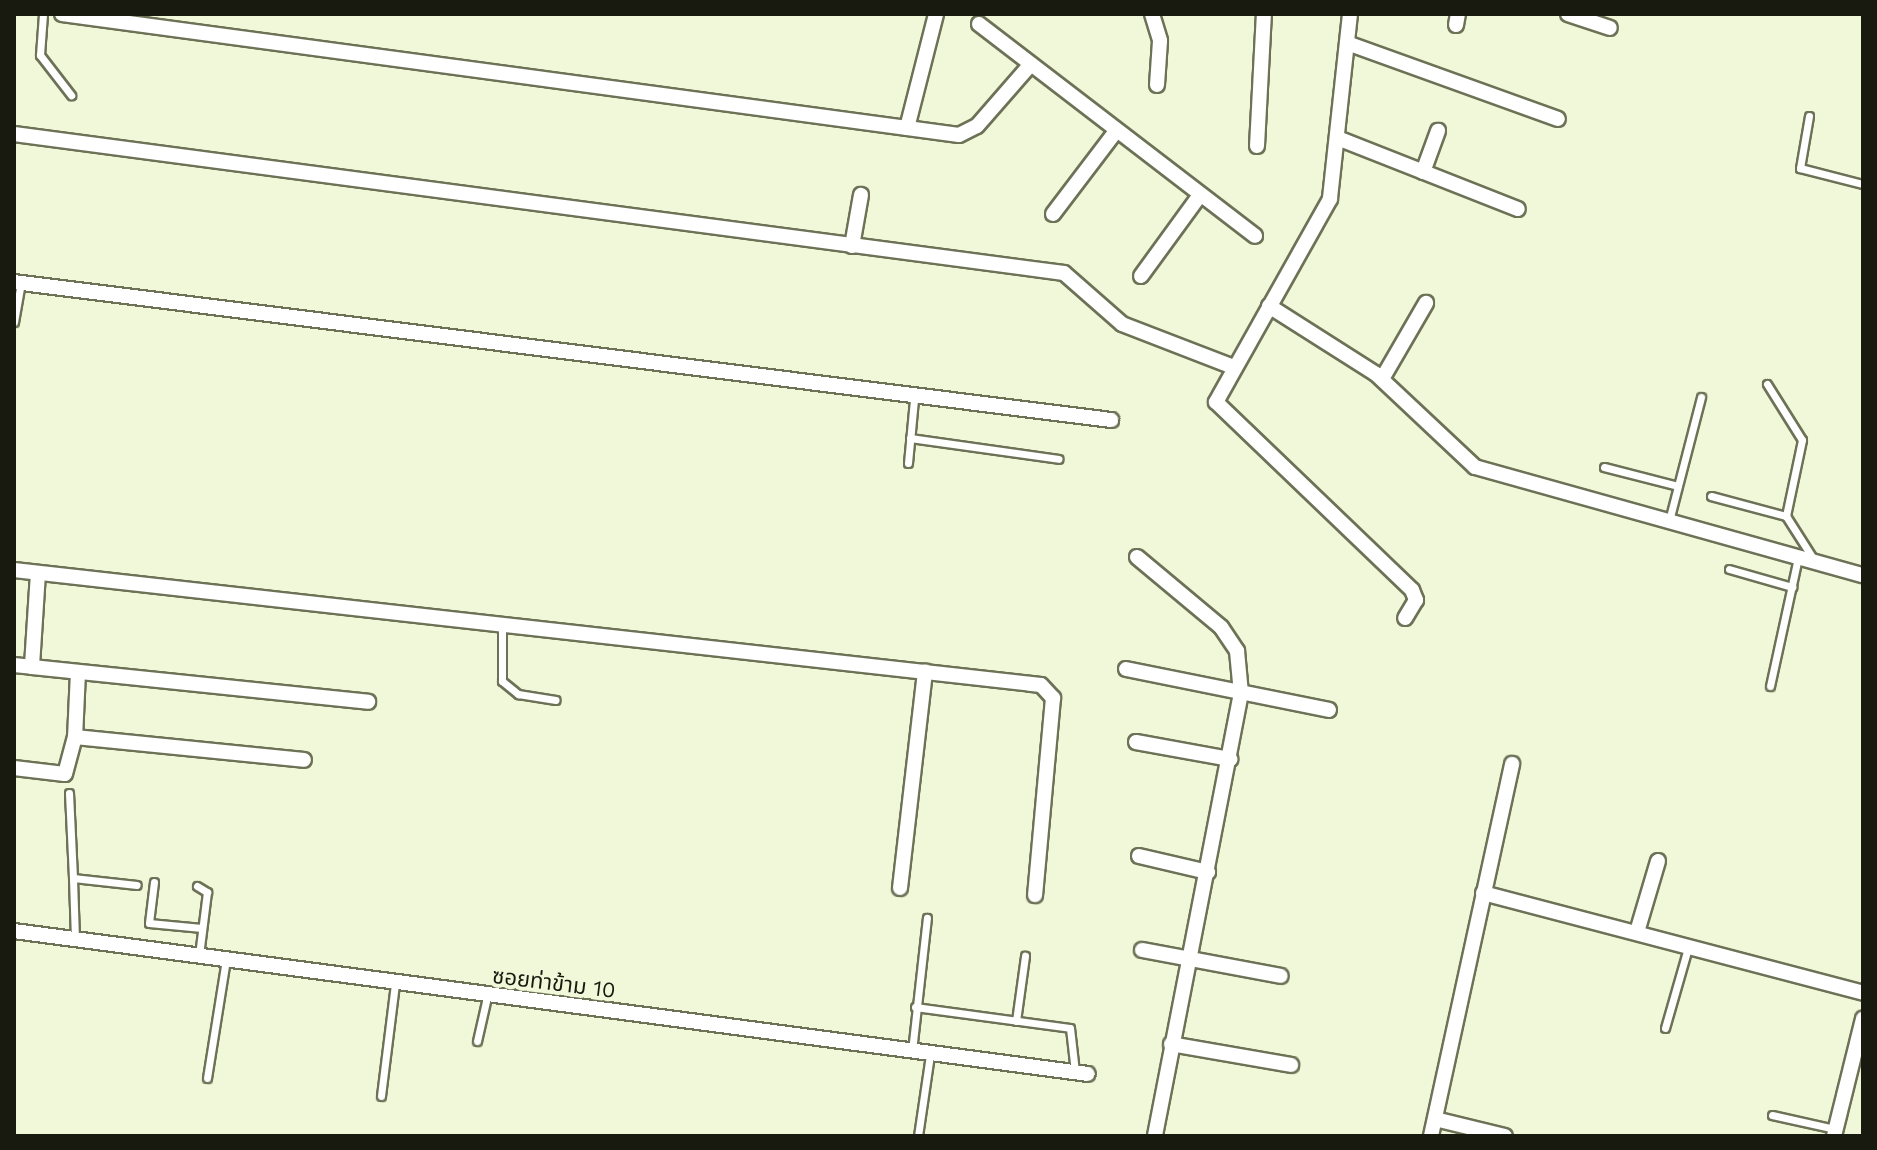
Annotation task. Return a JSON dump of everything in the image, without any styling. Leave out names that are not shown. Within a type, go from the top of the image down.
[{"type":"street","points":[[62,14],[907,128],[970,132],[1031,64]]},
{"type":"street","points":[[907,128],[936,14]]},
{"type":"street","points":[[1152,14],[1157,85]]},
{"type":"street","points":[[1257,146],[1264,14]]},
{"type":"street","points":[[1350,14],[1340,139],[1330,199],[1231,366],[1216,402],[1412,590],[1416,600],[1405,618]]},
{"type":"street","points":[[1568,14],[1610,28]]},
{"type":"street","points":[[979,24],[1255,236]]},
{"type":"street","points":[[1347,43],[1558,119]]},
{"type":"street","points":[[1053,214],[1116,131]]},
{"type":"street","points":[[1423,172],[1438,131]]},
{"type":"street","points":[[14,134],[1064,273],[1122,324],[1231,366]]},
{"type":"street","points":[[1340,139],[1518,209]]},
{"type":"street","points":[[852,246],[861,195]]},
{"type":"street","points":[[1141,276],[1200,195]]},
{"type":"street","points":[[17,283],[914,399],[1111,420]]},
{"type":"street","points":[[1382,379],[1426,303]]},
{"type":"street","points":[[1269,306],[1382,379],[1475,467],[1670,517],[1863,575]]},
{"type":"street","points":[[1137,557],[1226,633],[1237,651],[1241,693],[1155,1136]]},
{"type":"street","points":[[14,570],[1041,685],[1052,694],[1035,895]]},
{"type":"street","points":[[32,667],[38,573]]},
{"type":"street","points":[[14,665],[368,702]]},
{"type":"street","points":[[1126,669],[1329,710]]},
{"type":"street","points":[[900,888],[925,671]]},
{"type":"street","points":[[14,768],[65,774],[75,737],[78,672]]},
{"type":"street","points":[[75,737],[304,760]]},
{"type":"street","points":[[1136,742],[1230,759]]},
{"type":"street","points":[[1431,1136],[1512,764]]},
{"type":"street","points":[[1139,856],[1208,872]]},
{"type":"street","points":[[1637,932],[1658,861]]},
{"type":"street","points":[[1483,893],[1863,993]]},
{"type":"street","name":"ซอยท่าข้าม 10","points":[[14,931],[396,981],[487,997],[1082,1073]]},
{"type":"street","points":[[1142,950],[1281,976]]},
{"type":"street","points":[[1835,1133],[1863,1019]]},
{"type":"street","points":[[1171,1044],[1291,1065]]},
{"type":"street","points":[[1435,1119],[1505,1136]]},
{"type":"lane","points":[[43,14],[40,55],[71,95]]},
{"type":"lane","points":[[1809,116],[1800,168],[1863,184]]},
{"type":"lane","points":[[14,322],[17,283]]},
{"type":"lane","points":[[1767,384],[1802,440],[1786,516]]},
{"type":"lane","points":[[1670,517],[1701,397]]},
{"type":"lane","points":[[908,463],[914,399]]},
{"type":"lane","points":[[910,438],[1059,459]]},
{"type":"lane","points":[[1604,467],[1678,486]]},
{"type":"lane","points":[[1711,496],[1786,516],[1814,560]]},
{"type":"lane","points":[[1770,686],[1799,556]]},
{"type":"lane","points":[[1729,569],[1792,587]]},
{"type":"lane","points":[[502,624],[502,681],[518,694],[556,700]]},
{"type":"lane","points":[[69,793],[75,939]]},
{"type":"lane","points":[[73,878],[137,885]]},
{"type":"lane","points":[[154,882],[149,923],[202,928]]},
{"type":"lane","points":[[197,886],[207,892],[199,955]]},
{"type":"lane","points":[[912,1052],[927,918]]},
{"type":"lane","points":[[1665,1028],[1688,948]]},
{"type":"lane","points":[[1016,1021],[1025,956]]},
{"type":"lane","points":[[207,1078],[226,960]]},
{"type":"lane","points":[[381,1096],[396,981]]},
{"type":"lane","points":[[477,1041],[487,997]]},
{"type":"lane","points":[[915,1007],[1070,1028],[1082,1073]]},
{"type":"lane","points":[[918,1136],[930,1055]]},
{"type":"lane","points":[[1772,1115],[1835,1133]]}]
